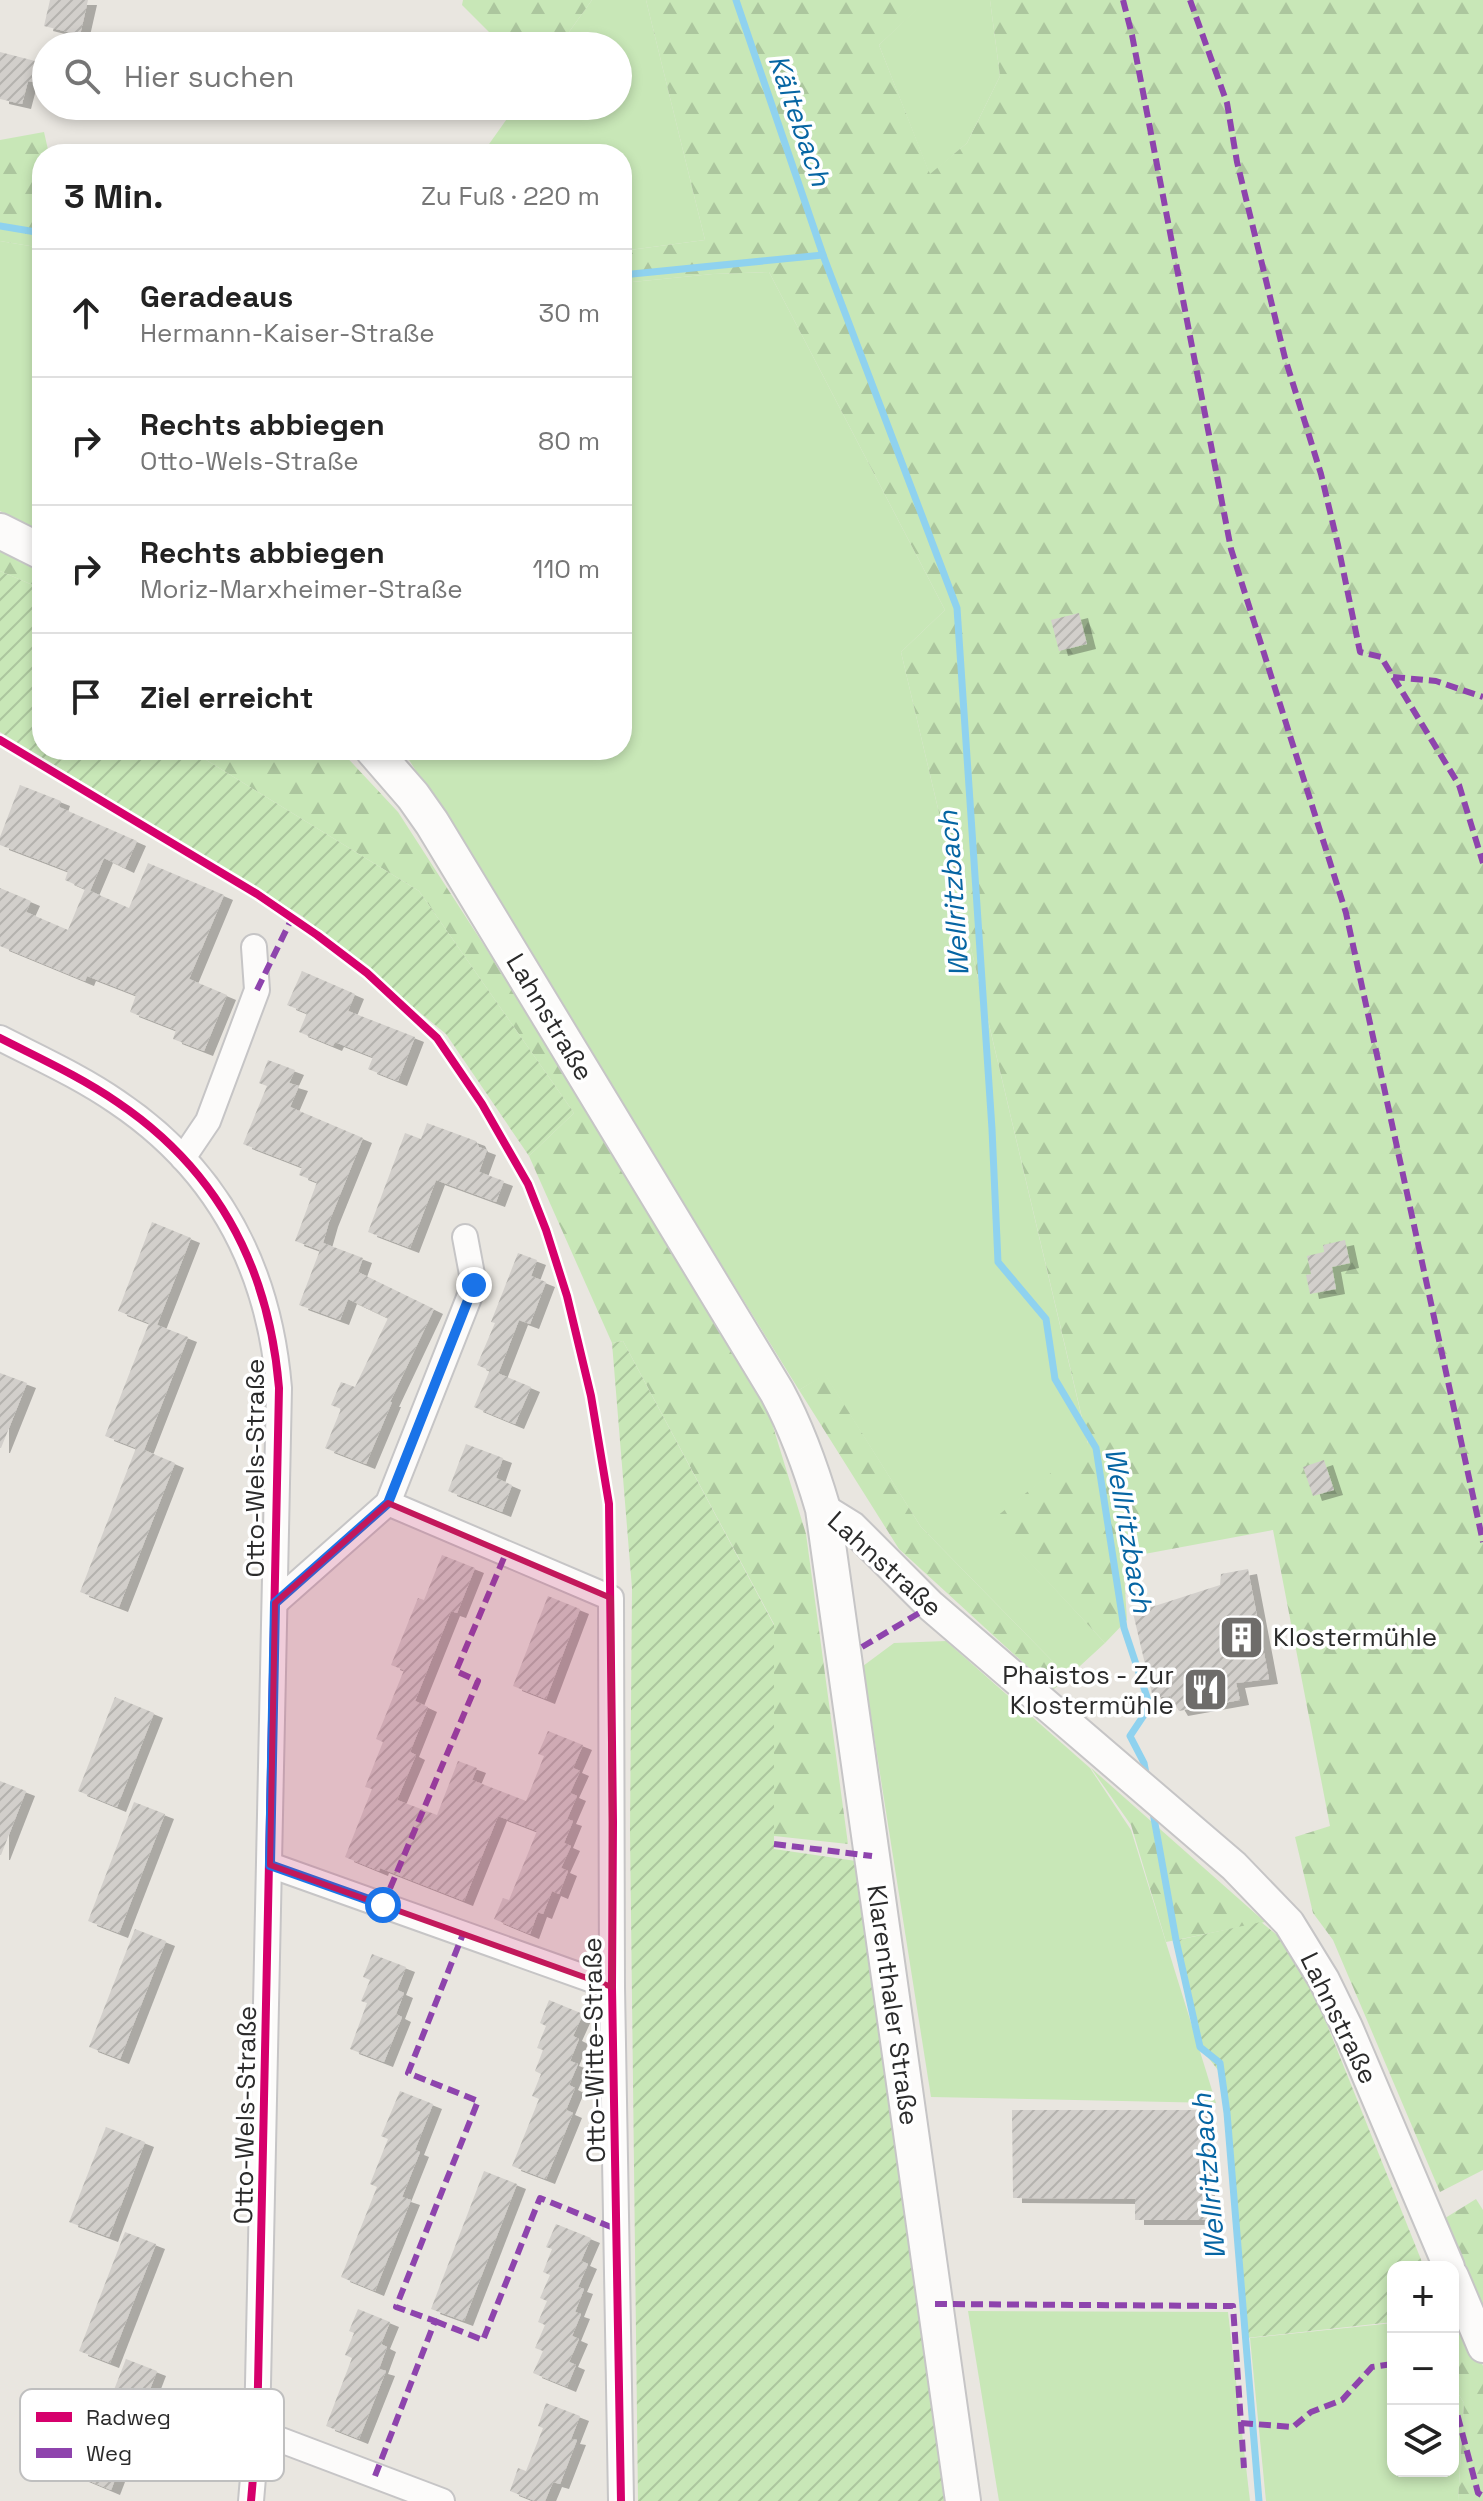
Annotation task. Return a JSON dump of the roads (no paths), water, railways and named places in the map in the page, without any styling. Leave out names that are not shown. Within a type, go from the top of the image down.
[{"type":"main road","points":[[0,531],[32,547]]},
{"type":"main road","name":"Lahnstraße","points":[[382,760],[432,823],[777,1392],[801,1441],[823,1509]]},
{"type":"main road","name":"Klarenthaler Straße","points":[[823,1509],[963,2501]]},
{"type":"street","points":[[183,1158],[208,1121],[257,990],[254,947]]},
{"type":"street","name":"Otto-Wels-Straße","points":[[0,1038],[117,1101],[183,1158],[212,1194],[237,1233],[262,1291],[270,1321],[279,1388],[258,2389]]},
{"type":"street","points":[[275,1603],[388,1503],[474,1285],[465,1237]]},
{"type":"street","name":"Otto-Witte-Straße","points":[[388,1503],[611,1598],[612,1987],[621,2501]]},
{"type":"street","name":"Lahnstraße","points":[[823,1509],[852,1527],[931,1606],[1179,1818],[1259,1890],[1283,1916],[1303,1943],[1347,2027],[1446,2261]]},
{"type":"street","points":[[270,1865],[612,1987]]},
{"type":"street","points":[[1459,2290],[1483,2347]]},
{"type":"street","points":[[284,2441],[442,2501]]},
{"type":"street","name":"Otto-Wels-Straße","points":[[251,2501],[253,2481]]},
{"type":"waterway","name":"Wellritzbach","points":[[736,0],[823,255],[957,608],[998,1262],[1046,1319],[1055,1379],[1096,1448],[1124,1628],[1150,1706],[1130,1736],[1144,1763],[1147,1779]]},
{"type":"waterway","points":[[0,226],[32,231]]},
{"type":"waterway","points":[[632,274],[823,255]]},
{"type":"waterway","name":"Wellritzbach","points":[[1152,1807],[1176,1940],[1200,2047],[1220,2063],[1227,2113],[1259,2501]]},
{"type":"place","name":"Klostermühle","points":[[1242,1637]]},
{"type":"place","name":"Phaistos - Zur Klostermühle","points":[[1205,1690]]},
{"type":"water label","name":"Kältebach","points":[[800,120]]}]
